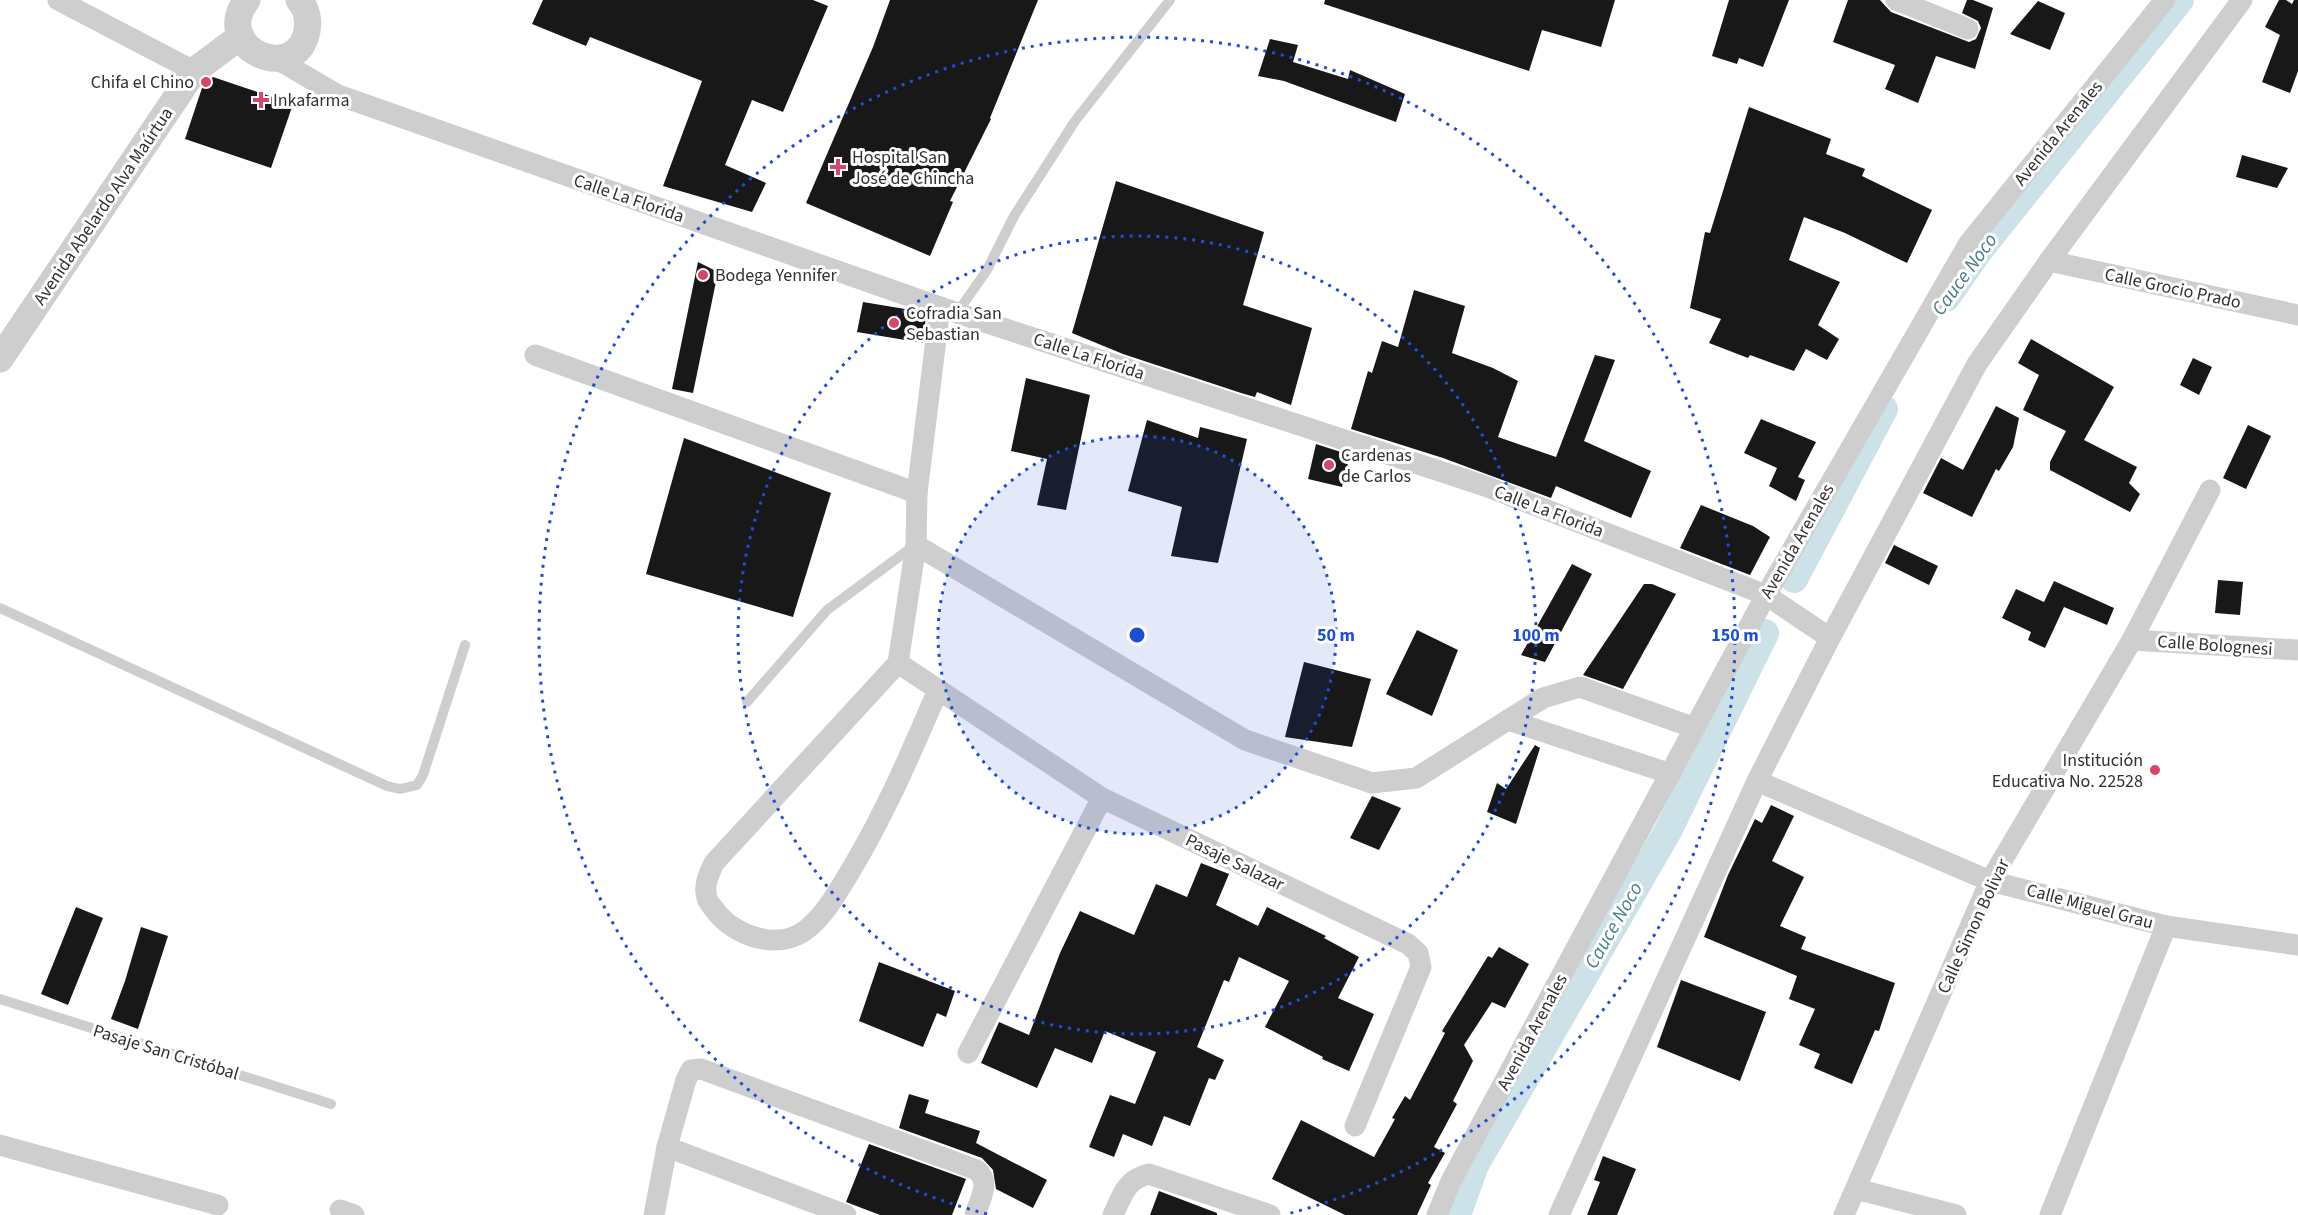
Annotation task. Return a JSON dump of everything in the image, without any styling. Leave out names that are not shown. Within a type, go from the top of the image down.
[{"type":"street","points":[[58,0],[194,71]]},
{"type":"street","points":[[247,0],[239,16],[241,36],[254,52],[264,57],[275,58],[285,57],[302,44],[308,25],[307,5]]},
{"type":"street","points":[[1896,0],[1968,29]]},
{"type":"street","name":"Avenida Arenales","points":[[1437,1215],[1457,1171],[1766,595],[1969,243],[2165,0]]},
{"type":"street","points":[[1559,1215],[1757,781],[1830,638],[1977,364],[2049,261],[2242,0]]},
{"type":"street","name":"Avenida Abelardo Alva Maúrtua","points":[[1,354],[194,71],[241,36]]},
{"type":"street","name":"Calle La Florida","points":[[275,58],[338,95],[949,310],[1485,486],[1766,595],[1830,638]]},
{"type":"street","name":"Calle Grocio Prado","points":[[2049,261],[2298,315]]},
{"type":"street","points":[[938,690],[873,834],[836,895],[807,929],[791,938],[770,939],[748,936],[733,928],[718,915],[706,899],[706,879],[714,863],[898,663],[916,545],[917,492],[949,310]]},
{"type":"street","points":[[535,355],[917,492]]},
{"type":"street","name":"Calle Simon Bolivar","points":[[1844,1215],[1990,881],[2132,640],[2210,490]]},
{"type":"street","points":[[916,545],[1245,740],[1372,783],[1416,778],[1543,698],[1580,687],[1695,728]]},
{"type":"street","name":"Calle Bolognesi","points":[[2132,640],[2298,650]]},
{"type":"street","name":"Pasaje Salazar","points":[[898,663],[1102,798],[1408,944],[1418,953],[1421,968],[1355,1126]]},
{"type":"street","points":[[1508,720],[1671,774]]},
{"type":"street","name":"Calle Miguel Grau","points":[[1757,781],[1990,881],[2166,926],[2298,945]]},
{"type":"street","points":[[968,1053],[1102,798]]},
{"type":"street","points":[[2050,1215],[2166,926]]},
{"type":"street","points":[[654,1215],[668,1147],[686,1080],[691,1070],[701,1069],[977,1170],[983,1176],[985,1187],[975,1215]]},
{"type":"street","points":[[0,1145],[218,1205]]},
{"type":"street","points":[[668,1147],[846,1215]]},
{"type":"street","points":[[1113,1215],[1127,1186],[1137,1177],[1149,1174],[1270,1215]]},
{"type":"street","points":[[1856,1189],[1956,1215]]},
{"type":"lane","points":[[949,310],[987,270],[1014,216],[1076,121],[1170,0]]},
{"type":"lane","points":[[747,702],[827,610],[916,545]]},
{"type":"lane","points":[[0,608],[387,786],[400,789],[417,785],[423,775],[465,645]]},
{"type":"lane","name":"Pasaje San Cristóbal","points":[[0,999],[331,1104]]},
{"type":"building","points":[[543,0],[813,0],[828,6],[783,112],[752,100],[725,165],[766,183],[752,212],[663,186],[702,81],[590,37],[586,46],[532,24]]},
{"type":"building","points":[[890,0],[1038,0],[991,119],[950,201],[953,202],[930,256],[806,203],[873,47]]},
{"type":"building","points":[[1325,0],[1615,0],[1601,47],[1542,30],[1529,71],[1324,4]]},
{"type":"building","points":[[1729,0],[1789,0],[1763,67],[1739,58],[1737,64],[1712,56]]},
{"type":"building","points":[[1848,0],[1880,0],[1891,12],[1969,42],[1976,39],[1981,28],[1978,21],[1962,13],[1967,0],[1993,8],[1975,69],[1936,56],[1918,103],[1885,89],[1895,65],[1833,42]]},
{"type":"building","points":[[2279,0],[2286,0],[2292,4],[2294,0],[2298,0],[2298,71],[2290,93],[2262,82],[2280,35],[2265,27]]},
{"type":"building","points":[[2038,1],[2065,13],[2050,50],[2010,34]]},
{"type":"building","points":[[1270,39],[1298,45],[1293,62],[1348,79],[1350,70],[1405,94],[1396,122],[1284,81],[1258,76]]},
{"type":"building","points":[[213,77],[293,104],[271,168],[185,139],[203,85]]},
{"type":"building","points":[[1749,107],[1831,139],[1826,154],[1865,169],[1862,176],[1932,210],[1907,263],[1845,233],[1804,217],[1789,260],[1840,282],[1818,325],[1839,339],[1827,360],[1806,349],[1794,371],[1750,355],[1748,358],[1709,343],[1721,319],[1690,308],[1705,232],[1710,233]]},
{"type":"building","points":[[2242,155],[2288,168],[2277,188],[2236,177]]},
{"type":"building","points":[[1116,181],[1264,232],[1243,305],[1312,328],[1291,405],[1257,392],[1255,397],[1241,393],[1123,354],[1072,333]]},
{"type":"building","points":[[698,262],[718,272],[693,393],[672,389]]},
{"type":"building","points":[[1414,290],[1465,306],[1452,353],[1493,368],[1518,381],[1498,437],[1556,457],[1595,355],[1615,360],[1584,441],[1651,471],[1631,518],[1556,486],[1551,498],[1443,458],[1351,429],[1368,371],[1372,373],[1382,341],[1398,347]]},
{"type":"building","name":"Cofradia San Sebastian","points":[[863,302],[911,310],[926,316],[923,343],[857,332]]},
{"type":"building","points":[[2031,339],[2114,387],[2084,440],[2137,467],[2129,483],[2140,494],[2130,512],[2050,470],[2050,462],[2066,431],[2023,410],[2039,375],[2018,363]]},
{"type":"building","points":[[2193,358],[2212,367],[2199,395],[2180,385]]},
{"type":"building","points":[[1026,378],[1090,395],[1066,510],[1037,505],[1047,459],[1011,451]]},
{"type":"building","points":[[1996,406],[2019,418],[2013,447],[1999,471],[1996,469],[1972,517],[1923,493],[1941,458],[1963,470]]},
{"type":"building","points":[[1761,419],[1816,442],[1798,477],[1805,480],[1796,501],[1769,486],[1777,468],[1744,453]]},
{"type":"building","points":[[1147,420],[1198,438],[1200,427],[1247,439],[1218,563],[1171,556],[1182,507],[1128,491]]},
{"type":"building","points":[[2248,425],[2271,436],[2246,489],[2223,478]]},
{"type":"building","points":[[684,438],[831,493],[793,617],[646,574]]},
{"type":"building","name":"Cardenas de Carlos","points":[[1316,444],[1350,455],[1342,487],[1308,479]]},
{"type":"building","points":[[1701,505],[1753,526],[1770,537],[1750,575],[1680,548]]},
{"type":"building","points":[[1894,545],[1938,566],[1929,585],[1885,563]]},
{"type":"building","points":[[1572,564],[1592,574],[1545,662],[1521,655]]},
{"type":"building","points":[[2218,580],[2243,582],[2240,615],[2215,613]]},
{"type":"building","points":[[2054,581],[2114,608],[2107,625],[2064,607],[2045,648],[2028,640],[2031,632],[2002,618],[2016,589],[2044,602]]},
{"type":"building","points":[[1644,584],[1652,584],[1676,594],[1623,689],[1583,675]]},
{"type":"building","points":[[1417,630],[1458,650],[1432,716],[1386,694]]},
{"type":"building","points":[[1304,662],[1371,679],[1352,747],[1285,737]]},
{"type":"building","points":[[1535,745],[1540,748],[1516,824],[1487,812],[1497,783],[1506,789]]},
{"type":"building","points":[[1372,796],[1401,808],[1379,850],[1350,838]]},
{"type":"building","points":[[1771,805],[1794,816],[1772,861],[1804,877],[1780,926],[1806,937],[1801,949],[1895,983],[1879,1031],[1875,1030],[1852,1084],[1814,1068],[1820,1054],[1799,1045],[1815,1009],[1789,999],[1797,976],[1704,937],[1728,875],[1755,819],[1762,823]]},
{"type":"building","points":[[1201,863],[1229,874],[1216,905],[1258,926],[1267,907],[1326,936],[1324,938],[1359,957],[1338,998],[1374,1014],[1349,1071],[1322,1059],[1323,1057],[1265,1027],[1289,981],[1239,957],[1229,982],[1224,980],[1197,1047],[1224,1060],[1215,1080],[1209,1078],[1190,1126],[1164,1116],[1152,1146],[1123,1134],[1114,1157],[1089,1147],[1110,1095],[1135,1104],[1156,1052],[1105,1031],[1092,1063],[1055,1048],[1037,1088],[981,1063],[999,1022],[1029,1035],[1060,953],[1080,911],[1134,935],[1156,884],[1187,897]]},
{"type":"building","points":[[76,907],[103,918],[68,1005],[41,994]]},
{"type":"building","points":[[141,927],[168,936],[138,1029],[111,1019]]},
{"type":"building","points":[[1499,947],[1529,964],[1505,1008],[1492,1002],[1464,1045],[1473,1061],[1453,1101],[1457,1104],[1434,1147],[1445,1153],[1428,1183],[1431,1185],[1417,1215],[1345,1215],[1272,1179],[1301,1120],[1374,1157],[1405,1096],[1410,1100],[1445,1033],[1442,1031],[1488,956],[1492,958]]},
{"type":"building","points":[[879,962],[955,991],[946,1017],[937,1013],[923,1047],[859,1021]]},
{"type":"building","points":[[1681,980],[1766,1012],[1740,1081],[1657,1047]]},
{"type":"building","points":[[909,1094],[929,1100],[925,1113],[980,1131],[976,1143],[1047,1180],[1033,1208],[996,1189],[993,1170],[982,1158],[899,1128]]},
{"type":"building","points":[[869,1144],[966,1179],[952,1215],[880,1215],[846,1202]]},
{"type":"building","points":[[1603,1156],[1636,1169],[1617,1215],[1587,1215],[1600,1182],[1594,1180]]},
{"type":"building","points":[[1159,1191],[1217,1213],[1217,1215],[1150,1215]]},
{"type":"waterway","name":"Cauce Noco","points":[[1946,298],[1978,252],[2180,0]]},
{"type":"waterway","name":"Cauce Noco","points":[[1794,579],[1884,409]]},
{"type":"waterway","name":"Cauce Noco","points":[[1457,1215],[1475,1165],[1668,831],[1765,633]]},
{"type":"place","name":"Chifa el Chino","points":[[206,82]]},
{"type":"place","name":"Inkafarma","points":[[261,100]]},
{"type":"place","name":"Hospital San José de Chincha","points":[[838,167]]},
{"type":"place","name":"Bodega Yennifer","points":[[703,275]]},
{"type":"place","name":"Cofradia San Sebastian","points":[[894,323]]},
{"type":"place","name":"Cardenas de Carlos","points":[[1329,465]]},
{"type":"place","name":"Institución Educativa No. 22528","points":[[2155,770]]}]
